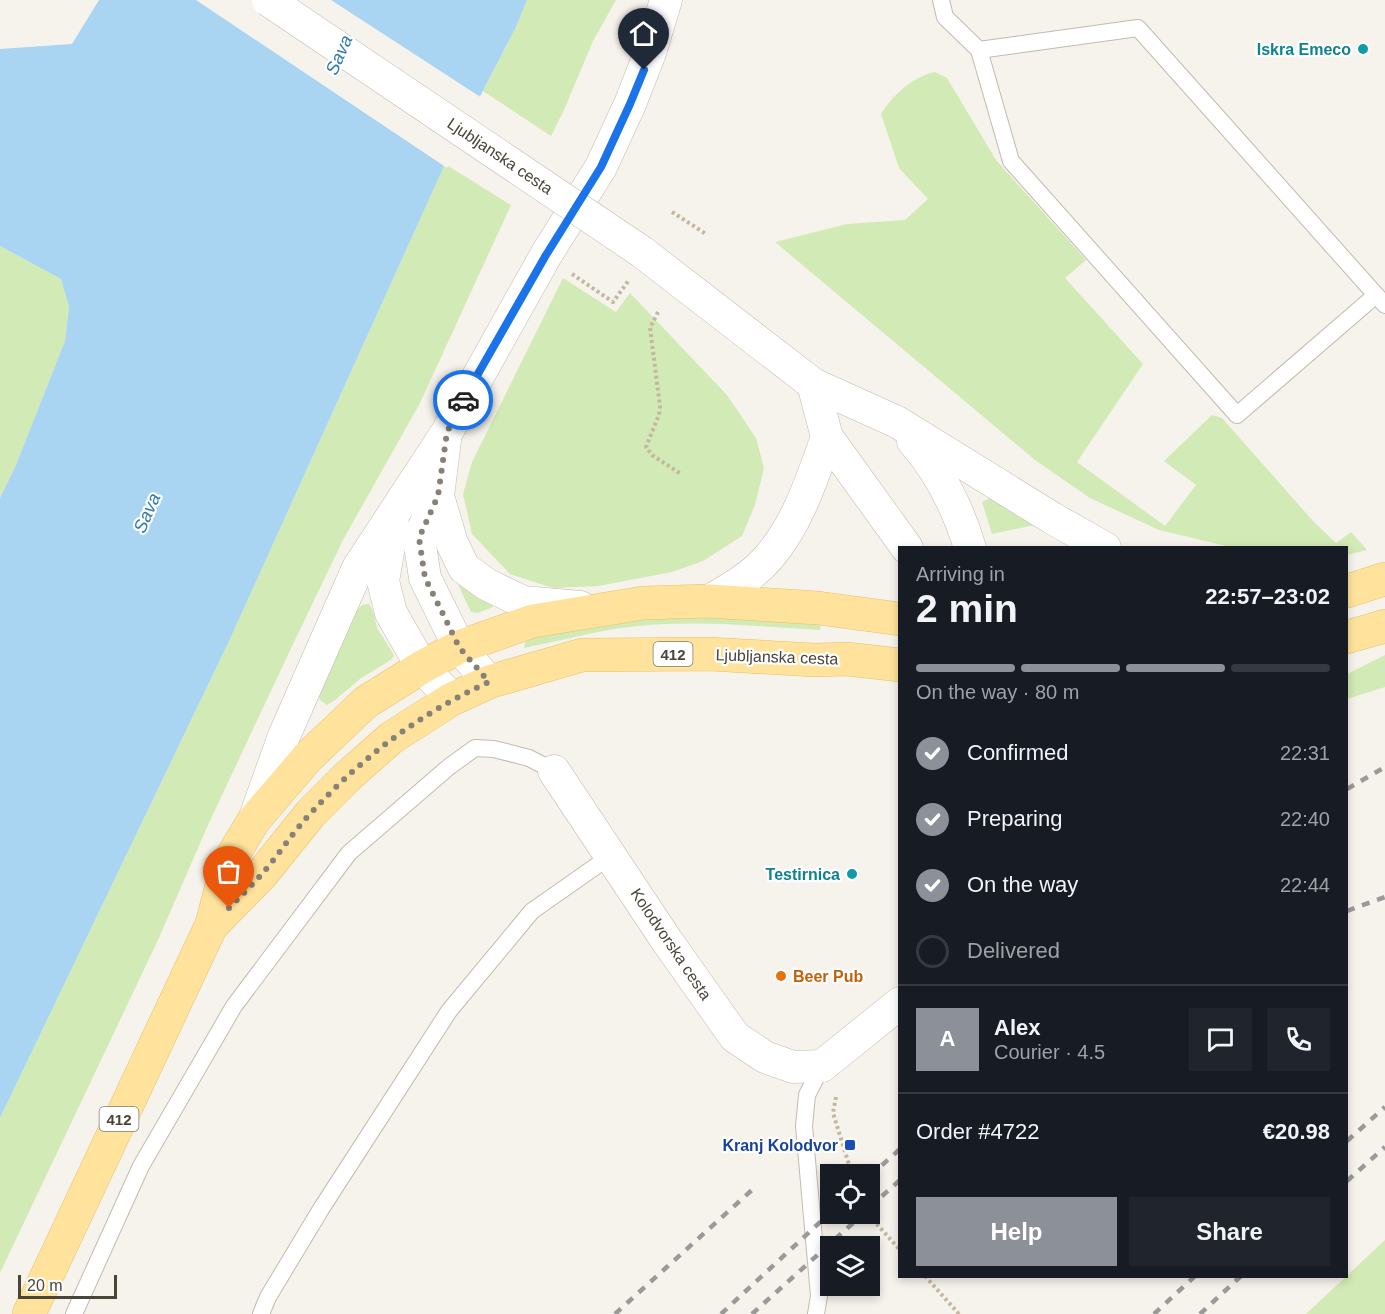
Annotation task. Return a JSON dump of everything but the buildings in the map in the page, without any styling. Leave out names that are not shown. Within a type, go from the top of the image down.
[{"type":"main road","points":[[1348,591],[1385,579]]},
{"type":"main road","name":"412","points":[[28,1314],[212,924],[227,865],[254,820],[308,757],[366,702],[459,647],[533,621],[599,609],[643,603],[709,601],[818,608],[898,619]]},
{"type":"main road","points":[[1348,637],[1385,626]]},
{"type":"main road","name":"Ljubljanska cesta","points":[[212,924],[262,874],[311,813],[391,738],[452,699],[489,682],[582,655],[709,654],[814,660],[848,659],[898,665]]},
{"type":"street","name":"Ljubljanska cesta","points":[[268,0],[642,252],[813,384],[897,422],[1102,546]]},
{"type":"street","points":[[254,820],[284,736],[358,568],[447,432],[546,255],[601,167],[650,53],[666,0]]},
{"type":"street","points":[[813,384],[827,436],[906,546]]},
{"type":"street","name":"Ljubljanska cesta","points":[[897,422],[930,460],[960,515],[969,546]]},
{"type":"street","points":[[447,432],[438,496],[419,538],[425,578],[459,647],[489,682]]},
{"type":"street","points":[[709,601],[738,584],[769,558],[795,519],[813,478],[827,436]]},
{"type":"street","points":[[438,496],[453,543],[464,568],[486,585],[523,602],[599,609]]},
{"type":"street","points":[[396,511],[383,581],[391,613],[422,667],[452,699]]},
{"type":"street","name":"Kolodvorska cesta","points":[[554,771],[612,855],[667,941],[735,1037],[765,1057],[793,1068],[830,1078]]},
{"type":"street","points":[[830,1078],[898,1005]]},
{"type":"lane","points":[[940,0],[945,17],[979,50],[1011,161],[1237,415],[1380,300],[1138,28],[979,50]]},
{"type":"lane","points":[[74,1314],[141,1166],[234,1006],[349,853],[450,766],[475,748],[494,749],[529,758],[554,771]]},
{"type":"lane","points":[[261,1314],[268,1297],[321,1209],[449,1011],[532,911],[612,855]]},
{"type":"lane","points":[[816,1314],[819,1296],[804,1126],[807,1095],[830,1078]]},
{"type":"path","points":[[672,212],[706,234]]},
{"type":"path","points":[[564,268],[604,296]]},
{"type":"path","points":[[658,312],[650,328],[660,406],[659,415],[646,447],[652,455],[681,474]]},
{"type":"path","points":[[830,1078],[833,1113],[849,1164]]},
{"type":"path","points":[[877,1224],[898,1248]]},
{"type":"path","points":[[927,1278],[959,1314]]},
{"type":"green space","points":[[527,0],[616,0],[593,41],[551,136],[483,91],[516,27]]},
{"type":"green space","points":[[935,72],[947,78],[996,160],[1086,260],[1065,278],[1143,364],[1077,462],[1165,526],[1196,485],[1164,461],[1212,415],[1222,418],[1313,521],[1336,543],[1351,532],[1367,550],[1348,555],[1348,546],[1226,546],[1159,530],[1090,498],[1035,460],[775,242],[847,224],[905,220],[928,199],[899,168],[881,114],[904,88],[927,74]]},
{"type":"green space","points":[[445,164],[511,205],[420,403],[343,540],[294,642],[208,825],[158,940],[0,1273],[0,1118],[230,639]]},
{"type":"green space","points":[[0,246],[61,279],[69,307],[65,341],[16,465],[0,498]]},
{"type":"green space","points":[[563,278],[616,312],[630,293],[727,395],[756,438],[764,468],[755,505],[742,536],[703,561],[672,572],[598,586],[553,588],[510,574],[472,534],[463,494],[472,462]]},
{"type":"green space","points":[[994,496],[1039,524],[992,534],[982,502]]},
{"type":"green space","points":[[445,557],[486,595],[493,607],[478,613],[471,612]]},
{"type":"green space","points":[[369,604],[377,628],[394,655],[392,659],[360,679],[327,705],[320,700],[318,693],[357,610],[362,605]]},
{"type":"green space","points":[[667,613],[821,623],[820,630],[691,623],[640,626],[603,631],[524,648],[526,637]]},
{"type":"green space","points":[[1385,655],[1385,687],[1348,699],[1348,674]]},
{"type":"green space","points":[[1385,1240],[1385,1314],[1306,1314],[1344,1278],[1348,1278],[1348,1275]]},
{"type":"water","name":"Sava","points":[[99,0],[527,0],[516,27],[445,164],[230,639],[0,1118],[0,498],[16,465],[65,341],[69,307],[61,279],[0,246],[0,49],[72,44]]},
{"type":"pier","points":[[196,0],[331,0],[482,98],[447,168]]},
{"type":"railway","points":[[1348,788],[1385,767]]},
{"type":"railway","points":[[1348,911],[1385,897]]},
{"type":"railway","points":[[1348,1140],[1385,1107]]},
{"type":"railway","points":[[1348,1180],[1385,1147]]},
{"type":"railway","points":[[880,1167],[898,1151]]},
{"type":"railway","points":[[880,1198],[898,1182]]},
{"type":"railway","points":[[615,1314],[753,1189]]},
{"type":"railway","points":[[721,1314],[820,1222]]},
{"type":"railway","points":[[752,1314],[852,1224]]},
{"type":"railway","points":[[1154,1314],[1193,1278]]},
{"type":"railway","points":[[1200,1314],[1239,1278]]},
{"type":"way so far","points":[[229,908],[262,874],[311,813],[391,738],[452,699],[489,682],[459,647],[425,578],[419,538],[438,496],[447,432],[463,400]]},
{"type":"place","name":"Iskra Emeco","points":[[1363,49]]},
{"type":"place","name":"Testirnica","points":[[852,874]]},
{"type":"place","name":"Beer Pub","points":[[781,976]]},
{"type":"place","name":"Kranj Kolodvor","points":[[850,1145]]},
{"type":"route","points":[[463,400],[546,255],[601,167],[644,70]]}]
